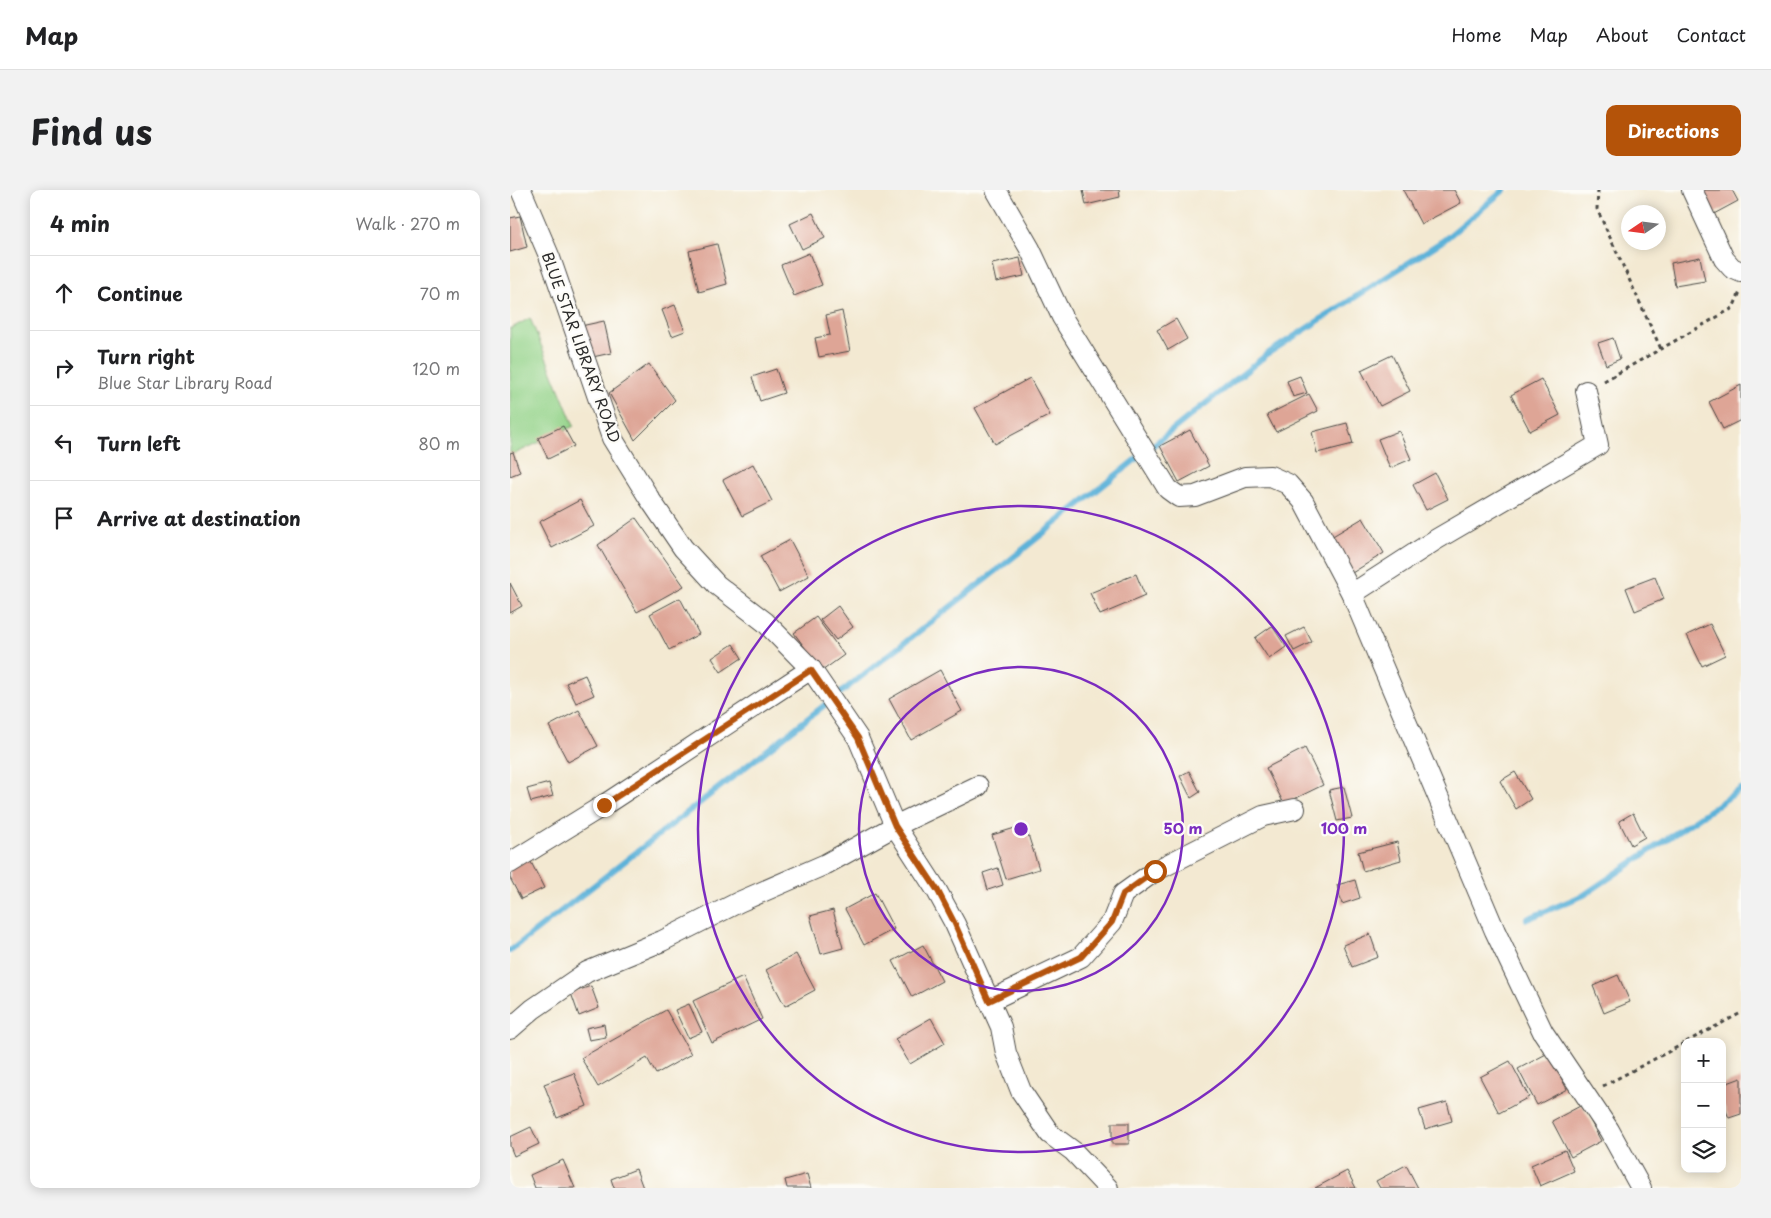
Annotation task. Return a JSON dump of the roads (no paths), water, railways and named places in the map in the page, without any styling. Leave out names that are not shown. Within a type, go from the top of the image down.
[{"type":"street","name":"BLUE STAR LIBRARY ROAD","points":[[521,190],[550,258],[612,438],[648,498],[683,548],[717,585],[765,622],[811,670],[858,738],[895,826],[938,891],[955,924],[1000,1027],[1006,1053],[1021,1091],[1050,1134],[1073,1151],[1108,1188]]},
{"type":"street","points":[[996,190],[1030,249],[1062,317],[1168,489],[1180,497],[1195,496],[1245,477],[1270,476],[1288,484],[1303,501],[1352,594],[1495,931],[1543,1032],[1609,1130],[1642,1188]]},
{"type":"street","points":[[1692,190],[1724,259],[1732,268],[1741,272]]},
{"type":"street","points":[[1352,594],[1436,539],[1598,445],[1586,391]]},
{"type":"street","points":[[510,863],[604,805],[811,670]]},
{"type":"street","points":[[510,1029],[533,1009],[587,972],[662,941],[739,902],[826,864],[895,826],[978,786]]},
{"type":"street","points":[[989,1001],[1081,957],[1112,922],[1123,894],[1155,871],[1263,816],[1295,809]]},
{"type":"waterway","points":[[510,951],[986,579],[1270,352],[1444,240],[1504,190]]},
{"type":"waterway","points":[[1527,919],[1584,895],[1741,789]]}]
